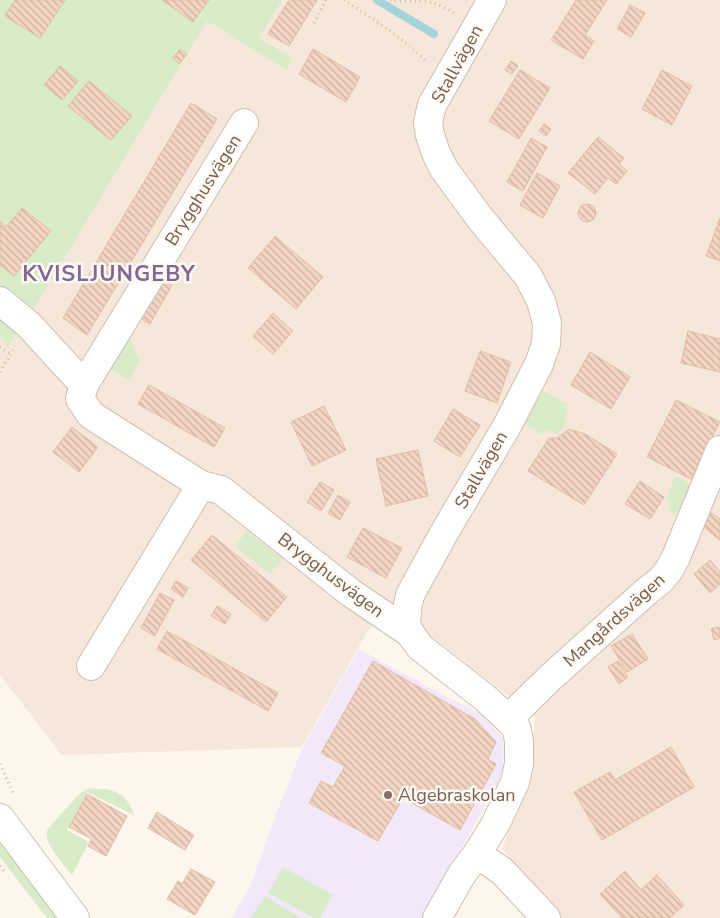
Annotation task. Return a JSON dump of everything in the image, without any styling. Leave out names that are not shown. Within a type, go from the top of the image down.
[{"type":"street","name":"Stallvägen","points":[[410,633],[406,624],[410,595],[507,426],[539,364],[546,344],[546,323],[541,300],[528,276],[444,169],[430,135],[428,122],[432,105],[492,0]]},
{"type":"street","name":"Brygghusvägen","points":[[244,123],[84,385],[80,399],[91,415],[201,485],[221,490],[351,593],[410,633]]},
{"type":"street","points":[[0,301],[28,324],[84,385]]},
{"type":"street","name":"Mangårdsvägen","points":[[508,719],[552,676],[661,580],[669,570],[684,539],[720,450]]},
{"type":"street","points":[[91,666],[201,485]]},
{"type":"street","points":[[410,633],[420,647],[484,697],[508,719],[516,727],[519,741],[519,764],[516,782],[496,823],[462,874],[437,918]]},
{"type":"street","points":[[0,818],[75,918]]},
{"type":"street","points":[[477,854],[502,871],[546,918]]},
{"type":"path","points":[[314,23],[326,0]]},
{"type":"path","points":[[344,0],[384,26],[416,51],[446,81]]},
{"type":"path","points":[[390,0],[396,2],[424,1],[435,4],[450,10],[478,27]]},
{"type":"path","points":[[0,348],[11,354]]},
{"type":"shaded area","points":[[0,0],[720,0],[720,918],[561,918],[502,849],[530,778],[535,717],[420,627],[386,606],[366,634],[302,747],[62,755],[0,675]]},
{"type":"shaded area","name":"Algebraskolan","points":[[359,649],[483,715],[503,739],[504,776],[478,818],[424,918],[231,918],[250,887],[302,749]]},
{"type":"green space","points":[[0,0],[282,0],[259,38],[292,58],[287,70],[207,21],[31,313],[0,290]]},
{"type":"green space","points":[[0,314],[20,330],[8,347],[0,336]]},
{"type":"green space","points":[[128,336],[140,361],[129,380],[109,369]]},
{"type":"green space","points":[[536,387],[567,404],[565,425],[556,434],[546,429],[542,435],[525,425],[520,416]]},
{"type":"green space","points":[[675,476],[694,486],[681,511],[673,514],[668,510],[671,504],[666,500]]},
{"type":"green space","points":[[247,531],[282,559],[270,574],[235,546]]},
{"type":"green space","points":[[89,788],[111,790],[120,794],[130,805],[134,815],[87,792],[67,830],[89,842],[72,875],[51,847],[48,841],[47,830],[79,794]]},
{"type":"green space","points":[[0,839],[60,918],[47,918],[0,857]]},
{"type":"green space","points":[[283,867],[333,895],[320,918],[314,918],[268,893]]},
{"type":"green space","points":[[265,896],[301,918],[250,918]]},
{"type":"building","points":[[15,0],[65,0],[40,38],[5,16]]},
{"type":"building","points":[[162,0],[209,0],[193,22]]},
{"type":"building","points":[[289,0],[317,0],[289,46],[268,34]]},
{"type":"building","points":[[576,0],[607,0],[585,35],[594,41],[583,59],[551,40]]},
{"type":"building","points":[[630,5],[645,13],[631,37],[617,29]]},
{"type":"building","points":[[180,49],[187,54],[179,64],[173,58]]},
{"type":"building","points":[[313,49],[360,77],[346,102],[299,74]]},
{"type":"building","points":[[511,61],[518,66],[512,74],[505,70]]},
{"type":"building","points":[[60,66],[78,81],[62,100],[44,85]]},
{"type":"building","points":[[520,70],[550,88],[519,139],[489,121]]},
{"type":"building","points":[[662,70],[692,86],[672,125],[642,109]]},
{"type":"building","points":[[89,81],[132,116],[111,140],[68,106]]},
{"type":"building","points":[[191,103],[217,119],[87,335],[63,318]]},
{"type":"building","points":[[544,124],[551,129],[546,136],[539,131]]},
{"type":"building","points":[[598,137],[624,158],[619,164],[627,171],[616,184],[608,178],[595,194],[568,173]]},
{"type":"building","points":[[531,138],[547,147],[523,191],[507,182]]},
{"type":"building","points":[[537,173],[560,186],[543,218],[520,205]]},
{"type":"building","points":[[587,204],[593,207],[596,213],[593,219],[587,222],[581,219],[578,213],[581,207]]},
{"type":"building","points":[[22,208],[51,231],[14,276],[0,265],[0,222],[6,227]]},
{"type":"building","points":[[720,218],[720,261],[706,256]]},
{"type":"building","points":[[275,236],[323,277],[296,309],[248,268]]},
{"type":"building","points":[[158,277],[172,285],[150,324],[136,316]]},
{"type":"building","points":[[273,313],[293,331],[273,354],[253,336]]},
{"type":"building","points":[[688,331],[720,339],[720,372],[681,363]]},
{"type":"building","points":[[480,351],[511,362],[497,403],[465,391]]},
{"type":"building","points":[[590,352],[630,377],[611,409],[571,385]]},
{"type":"building","points":[[149,385],[225,428],[214,447],[138,404]]},
{"type":"building","points":[[676,400],[720,422],[691,479],[647,457]]},
{"type":"building","points":[[324,406],[346,450],[312,466],[291,422]]},
{"type":"building","points":[[453,409],[480,425],[460,457],[434,441]]},
{"type":"building","points":[[72,427],[98,447],[79,472],[53,452]]},
{"type":"building","points":[[569,429],[585,434],[617,454],[584,505],[528,471],[549,438],[557,438]]},
{"type":"building","points":[[418,450],[428,496],[386,506],[376,459]]},
{"type":"building","points":[[640,481],[664,497],[650,519],[625,504]]},
{"type":"building","points":[[320,482],[334,490],[321,511],[307,502]]},
{"type":"building","points":[[338,495],[350,502],[340,520],[328,513]]},
{"type":"building","points":[[711,513],[720,519],[720,540],[701,525]]},
{"type":"building","points":[[363,528],[402,548],[386,578],[347,557]]},
{"type":"building","points":[[212,535],[287,597],[266,622],[191,560]]},
{"type":"building","points":[[710,560],[720,572],[720,584],[710,593],[694,574]]},
{"type":"building","points":[[176,581],[188,588],[183,597],[171,589]]},
{"type":"building","points":[[160,593],[174,600],[155,636],[141,628]]},
{"type":"building","points":[[217,606],[231,614],[225,624],[211,616]]},
{"type":"building","points":[[719,627],[720,638],[714,640],[711,629]]},
{"type":"building","points":[[167,631],[278,693],[268,711],[157,649]]},
{"type":"building","points":[[632,634],[648,659],[627,672],[611,646]]},
{"type":"building","points":[[373,661],[475,719],[496,742],[488,759],[496,764],[460,830],[403,798],[378,841],[309,803],[321,781],[333,787],[345,766],[321,753]]},
{"type":"building","points":[[618,661],[628,677],[619,684],[608,667]]},
{"type":"building","points":[[671,747],[694,787],[602,840],[574,792],[610,772],[615,780]]},
{"type":"building","points":[[87,794],[127,816],[106,856],[88,846],[92,839],[69,827]]},
{"type":"building","points":[[157,812],[194,835],[185,850],[148,828]]},
{"type":"building","points":[[191,869],[215,882],[195,915],[167,899],[178,881],[182,884]]},
{"type":"building","points":[[625,871],[641,890],[657,875],[684,905],[670,918],[622,918],[600,894]]},
{"type":"waterway","points":[[377,0],[434,34]]},
{"type":"place","name":"Algebraskolan","points":[[388,795]]},
{"type":"district","name":"KVISLJUNGEBY","points":[[109,274]]}]
